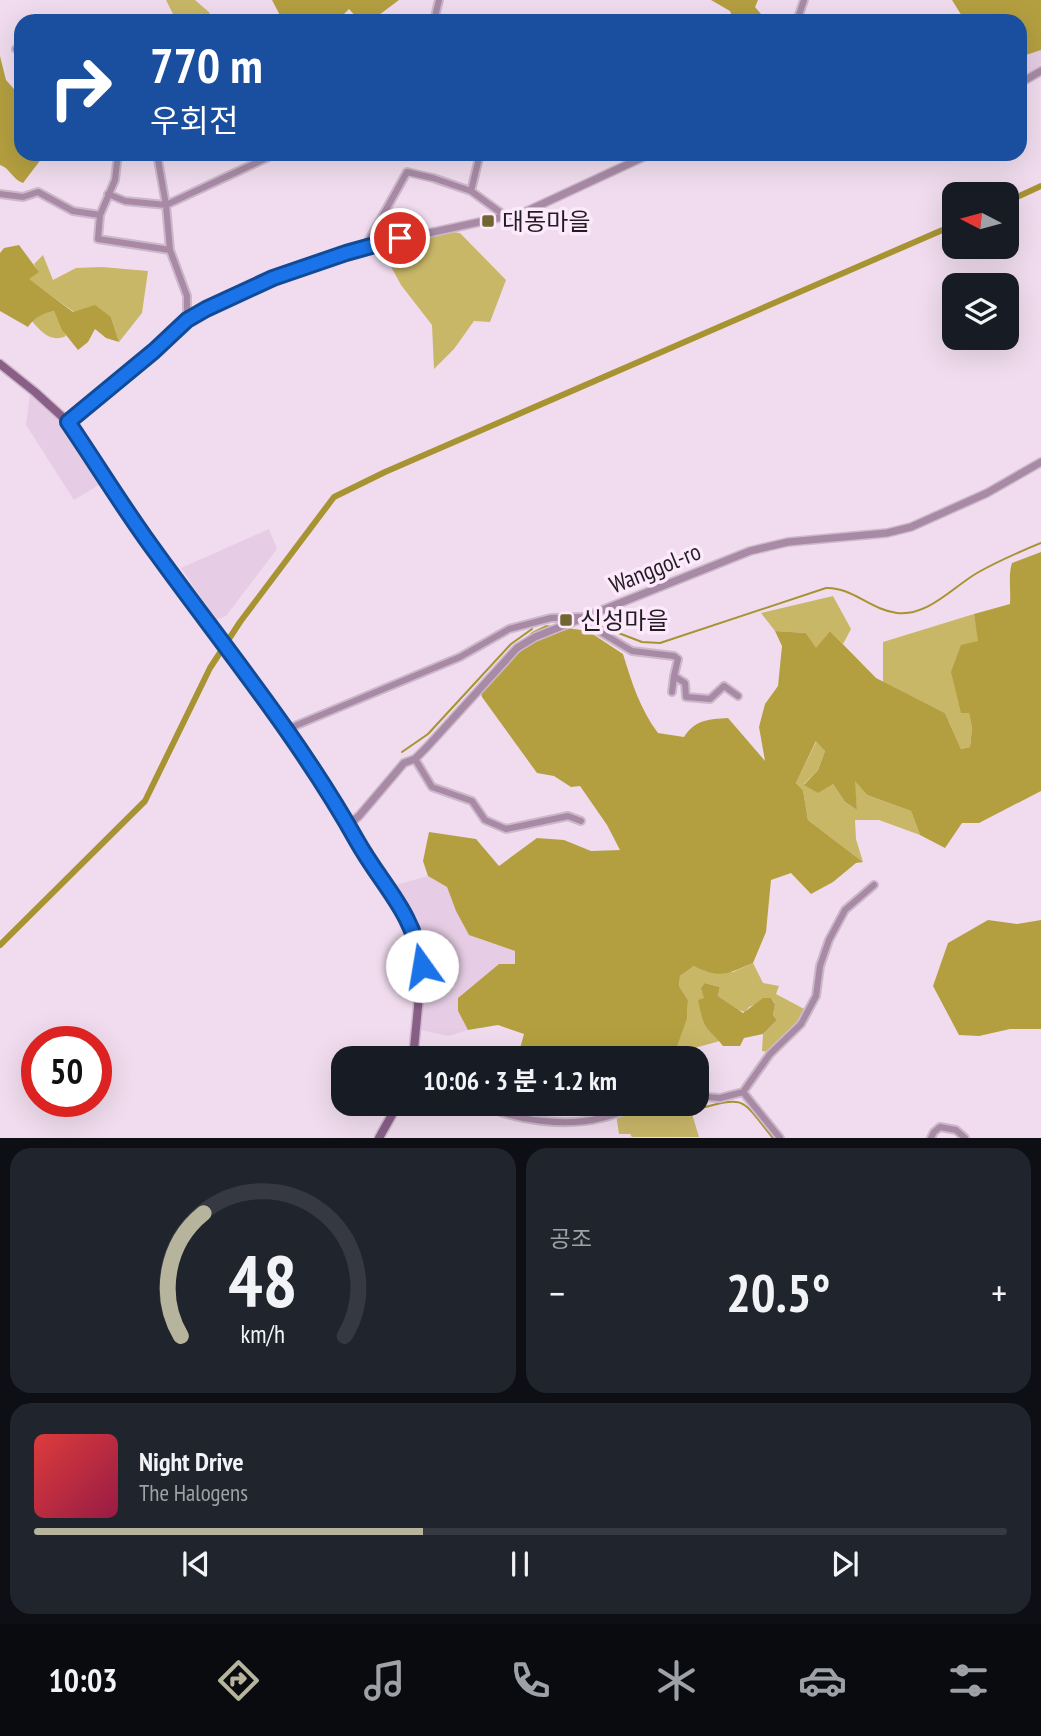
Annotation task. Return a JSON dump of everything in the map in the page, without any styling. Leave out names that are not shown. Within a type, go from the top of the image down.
[{"type":"main road","points":[[0,365],[68,422],[155,552],[285,730],[349,824],[357,842],[408,919],[418,943],[422,966],[414,1046]]},
{"type":"main road","points":[[379,1138],[391,1116]]},
{"type":"street","points":[[117,161],[115,180],[100,215],[98,239],[170,250]]},
{"type":"street","points":[[159,161],[170,250],[187,296],[187,320]]},
{"type":"street","points":[[108,194],[125,201],[166,205],[260,161]]},
{"type":"street","points":[[471,191],[478,161]]},
{"type":"street","points":[[68,422],[187,320],[273,278],[365,247],[525,212],[635,161]]},
{"type":"street","points":[[365,247],[407,172],[471,191],[504,215]]},
{"type":"street","points":[[0,194],[23,197],[38,192],[73,211],[100,215]]},
{"type":"street","name":"Wanggol-ro","points":[[349,824],[404,763],[415,759],[517,648],[535,637],[750,551],[788,542],[887,533],[911,527],[987,493],[1041,462]]},
{"type":"street","points":[[285,730],[460,657],[509,629],[551,618],[583,617],[597,630],[632,651],[674,656],[678,659],[672,692]]},
{"type":"street","points":[[674,676],[685,683],[686,696],[710,699],[724,686],[738,696]]},
{"type":"street","points":[[415,759],[432,787],[472,801],[485,820],[506,829],[568,816],[581,821]]},
{"type":"street","points":[[709,1097],[720,1098],[743,1092],[770,1054],[801,1024],[816,996],[820,966],[829,940],[845,910],[874,885]]},
{"type":"street","points":[[743,1092],[780,1138]]},
{"type":"street","points":[[516,1116],[533,1121],[599,1119],[608,1116]]},
{"type":"street","points":[[931,1138],[940,1127],[956,1130],[965,1138]]},
{"type":"shaded area","points":[[166,0],[195,0],[210,13],[209,14],[173,14]]},
{"type":"shaded area","points":[[272,0],[399,0],[380,14],[354,14],[349,9],[344,14],[279,14]]},
{"type":"shaded area","points":[[711,0],[758,0],[755,7],[761,14],[731,14]]},
{"type":"shaded area","points":[[952,0],[1041,0],[1041,50],[1027,55],[1027,14],[961,14]]},
{"type":"shaded area","points":[[1041,50],[1041,68],[1027,75],[1027,55]]},
{"type":"shaded area","points":[[0,56],[6,80],[14,89],[14,161],[40,161],[23,183],[0,165]]},
{"type":"shaded area","points":[[445,231],[460,233],[506,280],[490,322],[474,321],[454,349],[434,369],[432,325],[401,285],[382,250],[423,241]]},
{"type":"shaded area","points":[[19,245],[39,272],[29,279],[73,312],[95,305],[111,317],[119,342],[106,338],[95,329],[88,342],[78,350],[62,330],[54,311],[39,316],[28,327],[0,311],[0,253],[4,248]]},
{"type":"shaded area","points":[[43,255],[53,280],[76,268],[148,271],[142,313],[119,342],[111,317],[74,312],[28,279],[38,272],[34,264]]},
{"type":"shaded area","points":[[54,311],[66,336],[61,338],[51,337],[32,321],[44,313]]},
{"type":"shaded area","points":[[40,391],[102,483],[74,500],[26,425],[30,394]]},
{"type":"shaded area","points":[[269,529],[277,549],[226,616],[215,620],[181,568]]},
{"type":"shaded area","points":[[1041,552],[1041,791],[979,823],[962,823],[945,848],[920,835],[911,811],[867,795],[855,781],[857,810],[845,802],[833,784],[818,793],[804,785],[818,770],[825,751],[816,741],[796,783],[803,790],[808,820],[863,862],[856,863],[833,882],[811,894],[791,873],[771,880],[766,932],[753,963],[717,974],[694,966],[680,976],[679,986],[688,1000],[687,1019],[677,1046],[521,1046],[524,1034],[498,1025],[468,1030],[458,1011],[458,998],[499,964],[515,964],[515,951],[469,935],[447,887],[428,876],[423,861],[429,832],[476,839],[499,866],[537,838],[564,840],[591,851],[620,850],[607,825],[580,786],[571,787],[554,776],[537,773],[482,697],[479,684],[532,632],[546,625],[588,631],[623,654],[641,705],[658,733],[684,737],[693,727],[703,722],[728,718],[765,761],[759,727],[765,704],[778,686],[782,646],[775,631],[806,633],[816,648],[830,631],[876,678],[945,713],[961,749],[970,747],[972,728],[969,713],[961,713],[951,672],[961,645],[978,641],[974,614],[1010,604],[1012,563]]},
{"type":"shaded area","points":[[833,596],[851,629],[843,644],[830,631],[816,649],[806,633],[775,631],[761,613]]},
{"type":"shaded area","points":[[974,614],[979,641],[969,712],[972,728],[970,747],[961,749],[945,713],[883,682],[883,642]]},
{"type":"shaded area","points":[[817,740],[825,751],[818,770],[804,784],[833,784],[845,802],[857,810],[854,779],[867,795],[911,811],[920,835],[879,820],[855,820],[856,839],[863,862],[808,820],[803,790],[796,783]]},
{"type":"shaded area","points":[[428,876],[447,887],[456,911],[480,939],[515,951],[515,964],[499,964],[458,998],[458,1011],[468,1030],[448,1036],[420,1030],[423,943],[413,917],[392,886]]},
{"type":"shaded area","points":[[988,920],[1017,924],[1041,920],[1041,1029],[1010,1029],[979,1036],[959,1035],[933,986],[948,943]]},
{"type":"shaded area","points":[[753,963],[763,983],[779,986],[776,994],[806,1010],[800,1022],[769,1052],[762,1051],[763,1034],[777,1020],[773,1015],[775,1003],[771,998],[749,1007],[745,1012],[718,996],[720,987],[705,983],[703,1018],[706,1026],[720,1041],[702,1046],[676,1046],[687,1019],[688,1000],[679,986],[680,976],[694,966],[733,972]]},
{"type":"shaded area","points":[[705,983],[720,987],[718,996],[743,1013],[763,998],[771,998],[775,1004],[773,1015],[777,1020],[763,1034],[744,1038],[740,1046],[723,1046],[707,1028],[701,1015],[698,1000],[704,998],[701,988]]},
{"type":"shaded area","points":[[616,1116],[693,1116],[699,1137],[632,1137],[630,1134],[619,1134]]},
{"type":"waterway","points":[[1019,196],[1041,186]]},
{"type":"waterway","points":[[0,945],[145,801],[210,668],[240,622],[334,497],[385,472],[942,230]]},
{"type":"waterway","points":[[595,624],[642,642],[660,643],[826,588],[844,591],[888,611],[908,613],[929,606],[985,569],[1041,543]]},
{"type":"waterway","points":[[402,752],[428,734],[511,644],[532,629]]},
{"type":"waterway","points":[[709,1106],[741,1103],[754,1114],[773,1138]]},
{"type":"place","name":"대동마을","points":[[488,221]]},
{"type":"place","name":"신성마을","points":[[566,620]]},
{"type":"route","points":[[400,238],[273,278],[206,309],[187,320],[68,422],[155,552],[285,730],[349,824],[357,842],[390,888],[408,919],[418,943],[422,966]]}]
